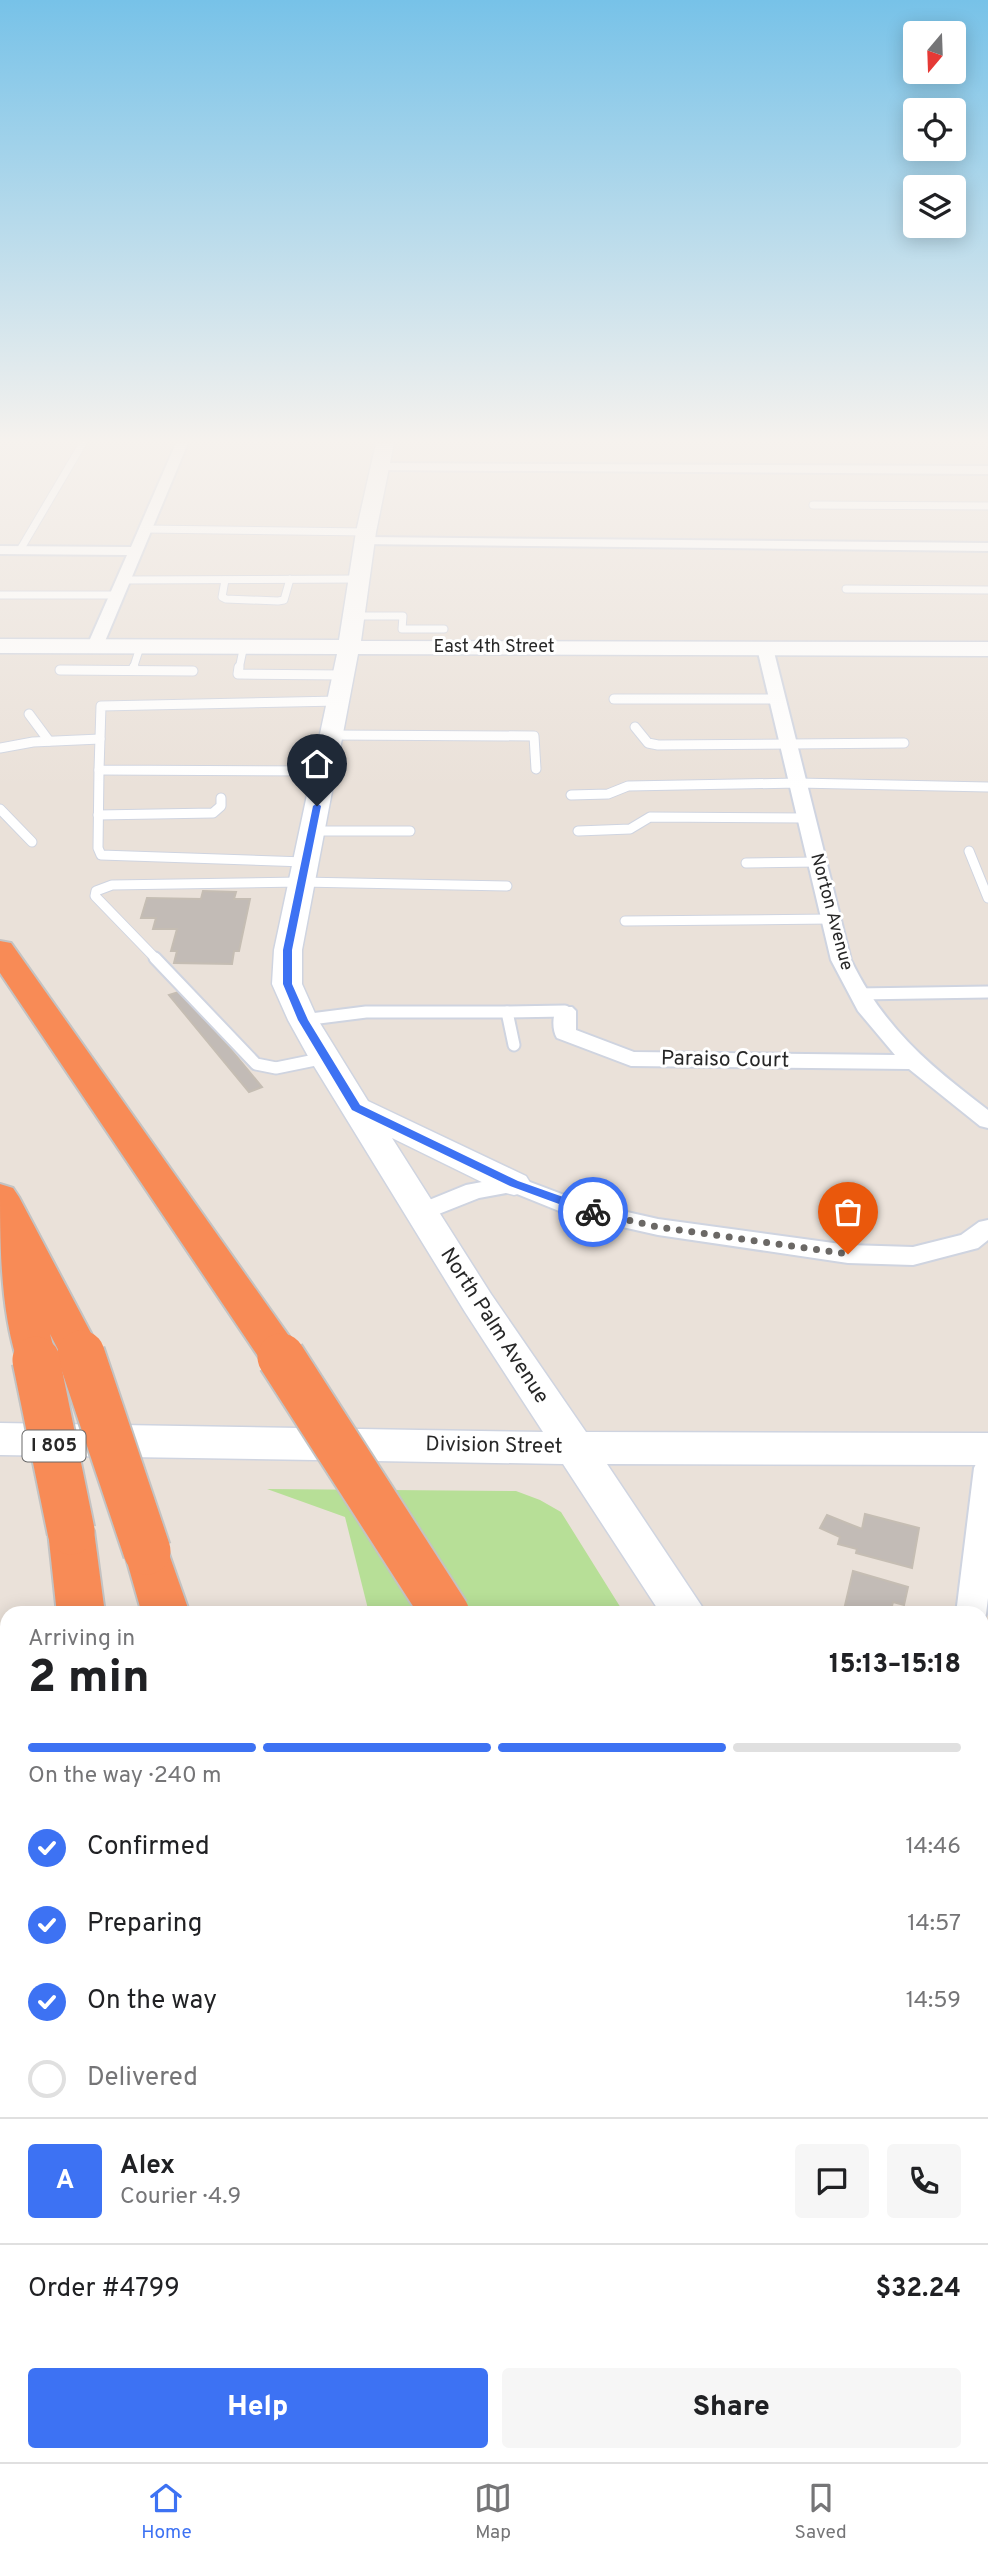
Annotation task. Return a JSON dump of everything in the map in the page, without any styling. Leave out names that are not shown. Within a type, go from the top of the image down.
[{"type":"highway","points":[[0,950],[281,1357],[441,1606]]},
{"type":"highway","points":[[0,1197],[81,1354],[164,1606]]},
{"type":"highway","name":"I 805","points":[[0,1218],[36,1360],[71,1531],[79,1606]]},
{"type":"street","points":[[94,646],[134,558]]},
{"type":"street","name":"North Palm Avenue","points":[[362,558],[349,646],[288,950],[287,984],[303,1020],[421,1213],[572,1448],[680,1606]]},
{"type":"street","name":"East 4th Street","points":[[0,646],[349,646],[419,638],[765,648],[988,649]]},
{"type":"street","name":"Norton Avenue","points":[[765,648],[841,960],[857,994],[884,1034],[912,1062],[988,1121]]},
{"type":"street","name":"Paraiso Court","points":[[565,1011],[565,1033],[631,1059],[912,1062]]},
{"type":"street","points":[[356,1108],[514,1184],[578,1209],[658,1227],[848,1254],[913,1256],[969,1242],[988,1228]]},
{"type":"street","points":[[421,1213],[474,1191],[514,1184]]},
{"type":"street","name":"Division Street","points":[[0,1439],[572,1448],[988,1449]]},
{"type":"street","points":[[972,1606],[988,1468]]},
{"type":"lane","points":[[225,580],[222,597],[226,599],[278,601],[284,600],[290,579]]},
{"type":"lane","points":[[125,580],[359,579]]},
{"type":"lane","points":[[846,589],[988,590]]},
{"type":"lane","points":[[0,594],[117,595]]},
{"type":"lane","points":[[354,616],[403,616],[402,629],[419,638],[444,629]]},
{"type":"lane","points":[[133,670],[141,644]]},
{"type":"lane","points":[[244,645],[239,674],[340,688]]},
{"type":"lane","points":[[60,670],[193,671]]},
{"type":"lane","points":[[340,688],[101,706],[98,815],[98,848],[101,855],[507,886]]},
{"type":"lane","points":[[614,699],[778,699]]},
{"type":"lane","points":[[29,714],[49,741]]},
{"type":"lane","points":[[635,727],[648,743],[658,744],[789,746],[904,743]]},
{"type":"lane","points":[[331,735],[534,736],[536,769]]},
{"type":"lane","points":[[0,748],[49,741],[100,739]]},
{"type":"lane","points":[[99,770],[324,771]]},
{"type":"lane","points":[[571,795],[608,794],[628,786],[798,783],[988,787]]},
{"type":"lane","points":[[98,815],[192,816],[213,813],[221,806],[221,798]]},
{"type":"lane","points":[[0,809],[32,842]]},
{"type":"lane","points":[[578,831],[630,829],[650,817],[806,818]]},
{"type":"lane","points":[[312,831],[410,831]]},
{"type":"lane","points":[[969,851],[988,898]]},
{"type":"lane","points":[[746,863],[817,862]]},
{"type":"lane","points":[[303,872],[112,885],[102,887],[95,896],[256,1064],[276,1068],[326,1058]]},
{"type":"lane","points":[[625,920],[831,919]]},
{"type":"lane","points":[[857,994],[988,992]]},
{"type":"lane","points":[[303,1020],[366,1012],[565,1011]]},
{"type":"lane","points":[[507,1012],[514,1045]]},
{"type":"green space","points":[[267,1489],[516,1491],[561,1512],[620,1606],[367,1606],[345,1517]]},
{"type":"building","points":[[203,891],[236,892],[234,899],[250,899],[239,951],[234,951],[232,964],[174,963],[177,951],[171,951],[177,929],[153,929],[156,918],[141,918],[147,898],[201,899]]},
{"type":"building","points":[[182,991],[262,1087],[249,1092],[169,995]]},
{"type":"building","points":[[865,1514],[919,1528],[912,1568],[856,1553],[857,1549],[838,1544],[840,1537],[820,1528],[827,1515],[862,1529]]},
{"type":"building","points":[[853,1571],[908,1587],[904,1605],[893,1602],[892,1606],[845,1606]]},
{"type":"way so far","points":[[593,1212],[658,1227],[848,1254]]},
{"type":"route","points":[[317,806],[288,950],[287,984],[303,1020],[356,1108],[514,1184],[578,1209],[593,1212]]}]
